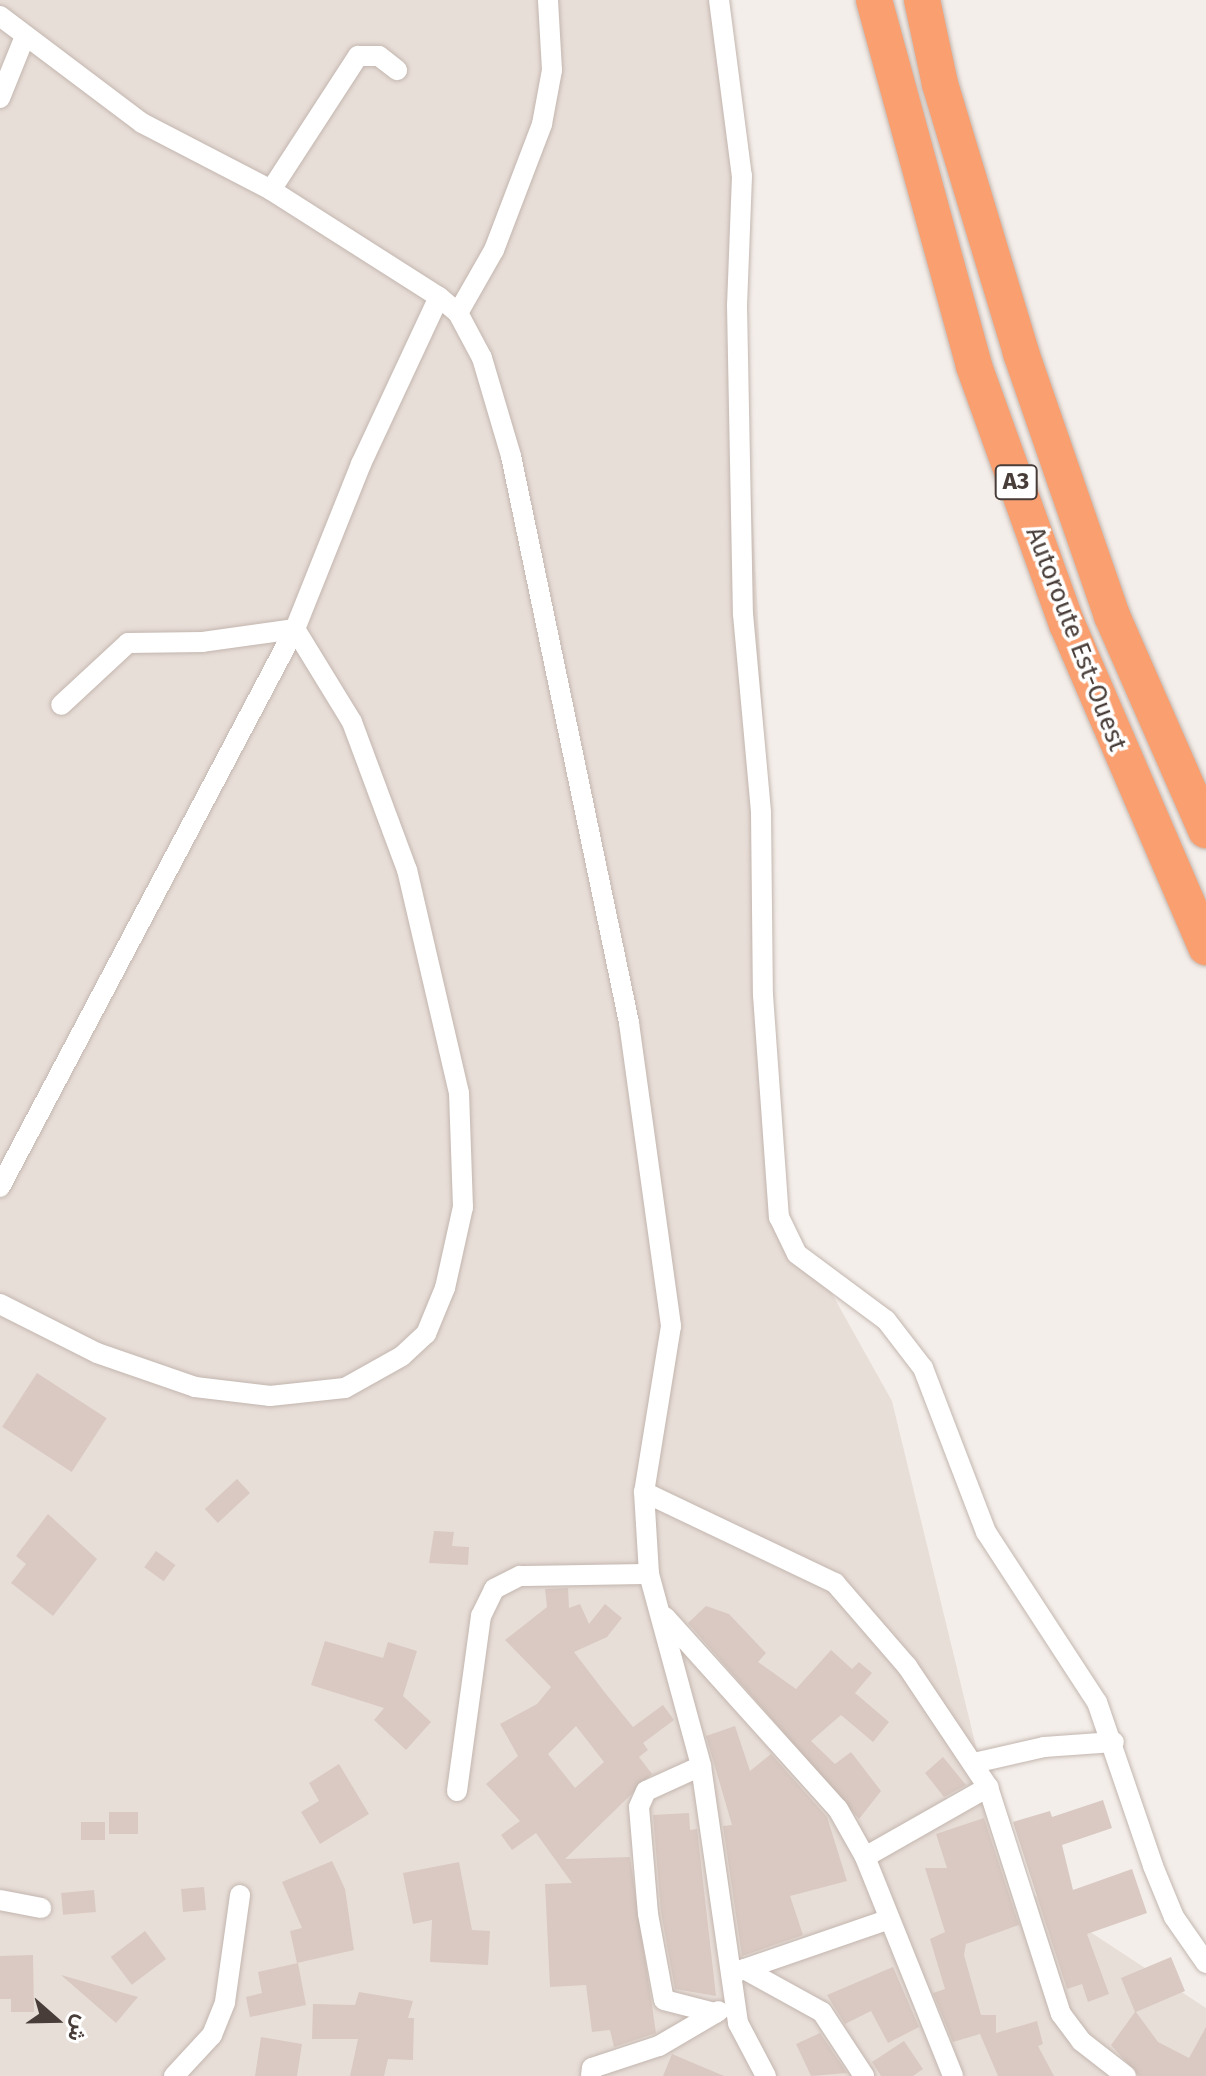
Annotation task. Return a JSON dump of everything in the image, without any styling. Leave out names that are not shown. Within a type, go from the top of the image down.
[{"type":"highway","name":"Autoroute Est-Ouest","points":[[874,0],[974,366],[1073,638],[1206,947]]},
{"type":"highway","name":"Autoroute Est-Ouest","points":[[922,0],[940,84],[1026,368],[1112,616],[1206,830]]},
{"type":"street","points":[[0,9],[3,0]]},
{"type":"street","points":[[458,313],[494,250],[542,124],[552,70],[548,0]]},
{"type":"street","points":[[719,0],[742,176],[737,305],[743,614],[761,813],[763,995],[779,1217],[797,1254],[886,1320],[923,1368],[986,1532],[1078,1665],[1114,1742],[1131,1809],[1174,1917],[1206,1963]]},
{"type":"street","points":[[0,16],[142,123],[271,190],[439,297],[458,313],[482,358],[511,456],[629,1023],[659,1214],[670,1339],[644,1492],[649,1574],[701,1766],[709,1858],[738,1971],[738,2023],[766,2076]]},
{"type":"street","points":[[0,98],[25,36]]},
{"type":"street","points":[[271,190],[358,56],[379,56],[397,70]]},
{"type":"street","points":[[0,1187],[295,629],[361,464],[439,297]]},
{"type":"street","points":[[61,705],[128,643],[203,642],[295,629]]},
{"type":"street","points":[[0,1304],[97,1353],[195,1387],[270,1396],[345,1388],[402,1356],[426,1334],[436,1311],[463,1207],[459,1093],[407,870],[352,722],[295,629]]},
{"type":"street","points":[[644,1492],[835,1583],[907,1666],[988,1787],[1051,1996],[1081,2041],[1126,2076]]},
{"type":"street","points":[[457,1791],[481,1616],[494,1589],[520,1576],[649,1574]]},
{"type":"street","points":[[659,1610],[838,1809],[865,1857],[887,1920],[953,2076]]},
{"type":"street","points":[[974,1763],[1044,1747],[1114,1742]]},
{"type":"street","points":[[701,1766],[646,1791],[639,1807],[648,1914],[664,2000],[715,2013]]},
{"type":"street","points":[[865,1857],[988,1787]]},
{"type":"street","points":[[174,2076],[212,2035],[225,2002],[240,1895]]},
{"type":"street","points":[[0,1900],[41,1908]]},
{"type":"street","points":[[738,1971],[887,1920]]},
{"type":"street","points":[[738,1971],[822,2012],[864,2076]]},
{"type":"street","points":[[591,2076],[592,2068],[659,2046],[737,2001]]},
{"type":"shaded area","points":[[0,0],[725,0],[769,823],[770,1183],[892,1401],[1008,1878],[1206,2008],[1206,2076],[0,2076]]},
{"type":"building","points":[[37,1373],[107,1418],[72,1472],[2,1427]]},
{"type":"building","points":[[237,1479],[250,1493],[218,1523],[205,1509]]},
{"type":"building","points":[[48,1514],[97,1559],[53,1616],[11,1583],[26,1564],[16,1556]]},
{"type":"building","points":[[434,1531],[454,1532],[452,1546],[469,1547],[468,1565],[429,1563]]},
{"type":"building","points":[[156,1551],[175,1565],[164,1581],[144,1567]]},
{"type":"building","points":[[568,1588],[569,1608],[580,1604],[589,1624],[605,1604],[622,1618],[607,1637],[574,1652],[633,1727],[663,1705],[674,1720],[643,1743],[648,1750],[639,1757],[652,1774],[565,1859],[630,1857],[656,2033],[614,2047],[610,2030],[592,2032],[586,1985],[550,1987],[545,1884],[572,1883],[536,1833],[512,1850],[501,1835],[520,1821],[486,1784],[518,1756],[500,1724],[537,1704],[551,1687],[505,1640],[547,1607],[545,1589]],"holes":[[[576,1726],[604,1762],[575,1788],[548,1754]]]},
{"type":"building","points":[[706,1606],[729,1614],[766,1653],[758,1662],[796,1689],[831,1650],[852,1669],[859,1662],[872,1673],[855,1693],[889,1722],[873,1742],[841,1715],[811,1741],[835,1764],[851,1752],[881,1791],[859,1819],[688,1623]]},
{"type":"building","points":[[325,1641],[383,1658],[388,1642],[417,1651],[403,1696],[431,1722],[406,1750],[374,1720],[384,1708],[311,1685]]},
{"type":"building","points":[[735,1726],[750,1771],[771,1754],[827,1817],[847,1881],[790,1896],[803,1935],[742,1956],[723,1826],[732,1825],[706,1736]]},
{"type":"building","points":[[943,1757],[966,1785],[944,1797],[925,1773]]},
{"type":"building","points":[[339,1764],[369,1814],[320,1844],[301,1812],[319,1801],[309,1783]]},
{"type":"building","points":[[1103,1800],[1112,1828],[1062,1845],[1073,1890],[1132,1869],[1147,1913],[1087,1934],[1109,1994],[1088,2002],[1082,1984],[1067,1989],[1013,1822],[1050,1811],[1052,1817]]},
{"type":"building","points":[[109,1812],[138,1812],[138,1834],[109,1834]]},
{"type":"building","points":[[689,1813],[690,1830],[697,1829],[716,1996],[675,1989],[661,1912],[653,1815]]},
{"type":"building","points":[[984,1818],[1019,1925],[966,1944],[964,1955],[981,2015],[996,2015],[996,2033],[1037,2021],[1043,2044],[1038,2046],[1054,2076],[998,2076],[980,2034],[953,2042],[933,1993],[945,1989],[930,1939],[945,1932],[925,1868],[947,1868],[936,1834]]},
{"type":"building","points":[[81,1822],[105,1822],[105,1840],[81,1840]]},
{"type":"building","points":[[332,1861],[345,1889],[354,1950],[297,1963],[290,1931],[302,1928],[282,1882]]},
{"type":"building","points":[[459,1862],[472,1930],[490,1931],[488,1965],[430,1962],[432,1920],[413,1924],[403,1873]]},
{"type":"building","points":[[204,1887],[206,1910],[183,1912],[181,1889]]},
{"type":"building","points":[[94,1890],[96,1912],[63,1915],[61,1893]]},
{"type":"building","points":[[145,1931],[166,1959],[132,1985],[111,1957]]},
{"type":"building","points":[[33,1955],[34,2012],[11,2012],[11,1999],[0,1999],[0,1956]]},
{"type":"building","points":[[1171,1957],[1185,1991],[1136,2012],[1158,2042],[1189,2058],[1206,2027],[1206,2076],[1139,2076],[1111,2045],[1135,2012],[1121,1978]]},
{"type":"building","points":[[298,1963],[306,2005],[250,2017],[246,1997],[262,1993],[258,1972]]},
{"type":"building","points":[[893,1967],[919,2027],[888,2043],[871,2011],[845,2024],[827,1995]]},
{"type":"building","points":[[61,1975],[138,1997],[116,2023]]},
{"type":"building","points":[[359,1992],[413,2001],[408,2018],[414,2018],[413,2060],[388,2059],[384,2076],[350,2076],[358,2039],[312,2039],[313,2004],[355,2005]]},
{"type":"building","points":[[820,2033],[847,2073],[811,2076],[796,2044]]},
{"type":"building","points":[[261,2037],[302,2044],[297,2076],[255,2076]]},
{"type":"building","points":[[904,2041],[923,2069],[913,2076],[881,2076],[872,2062]]},
{"type":"building","points":[[672,2054],[724,2076],[663,2076]]}]
